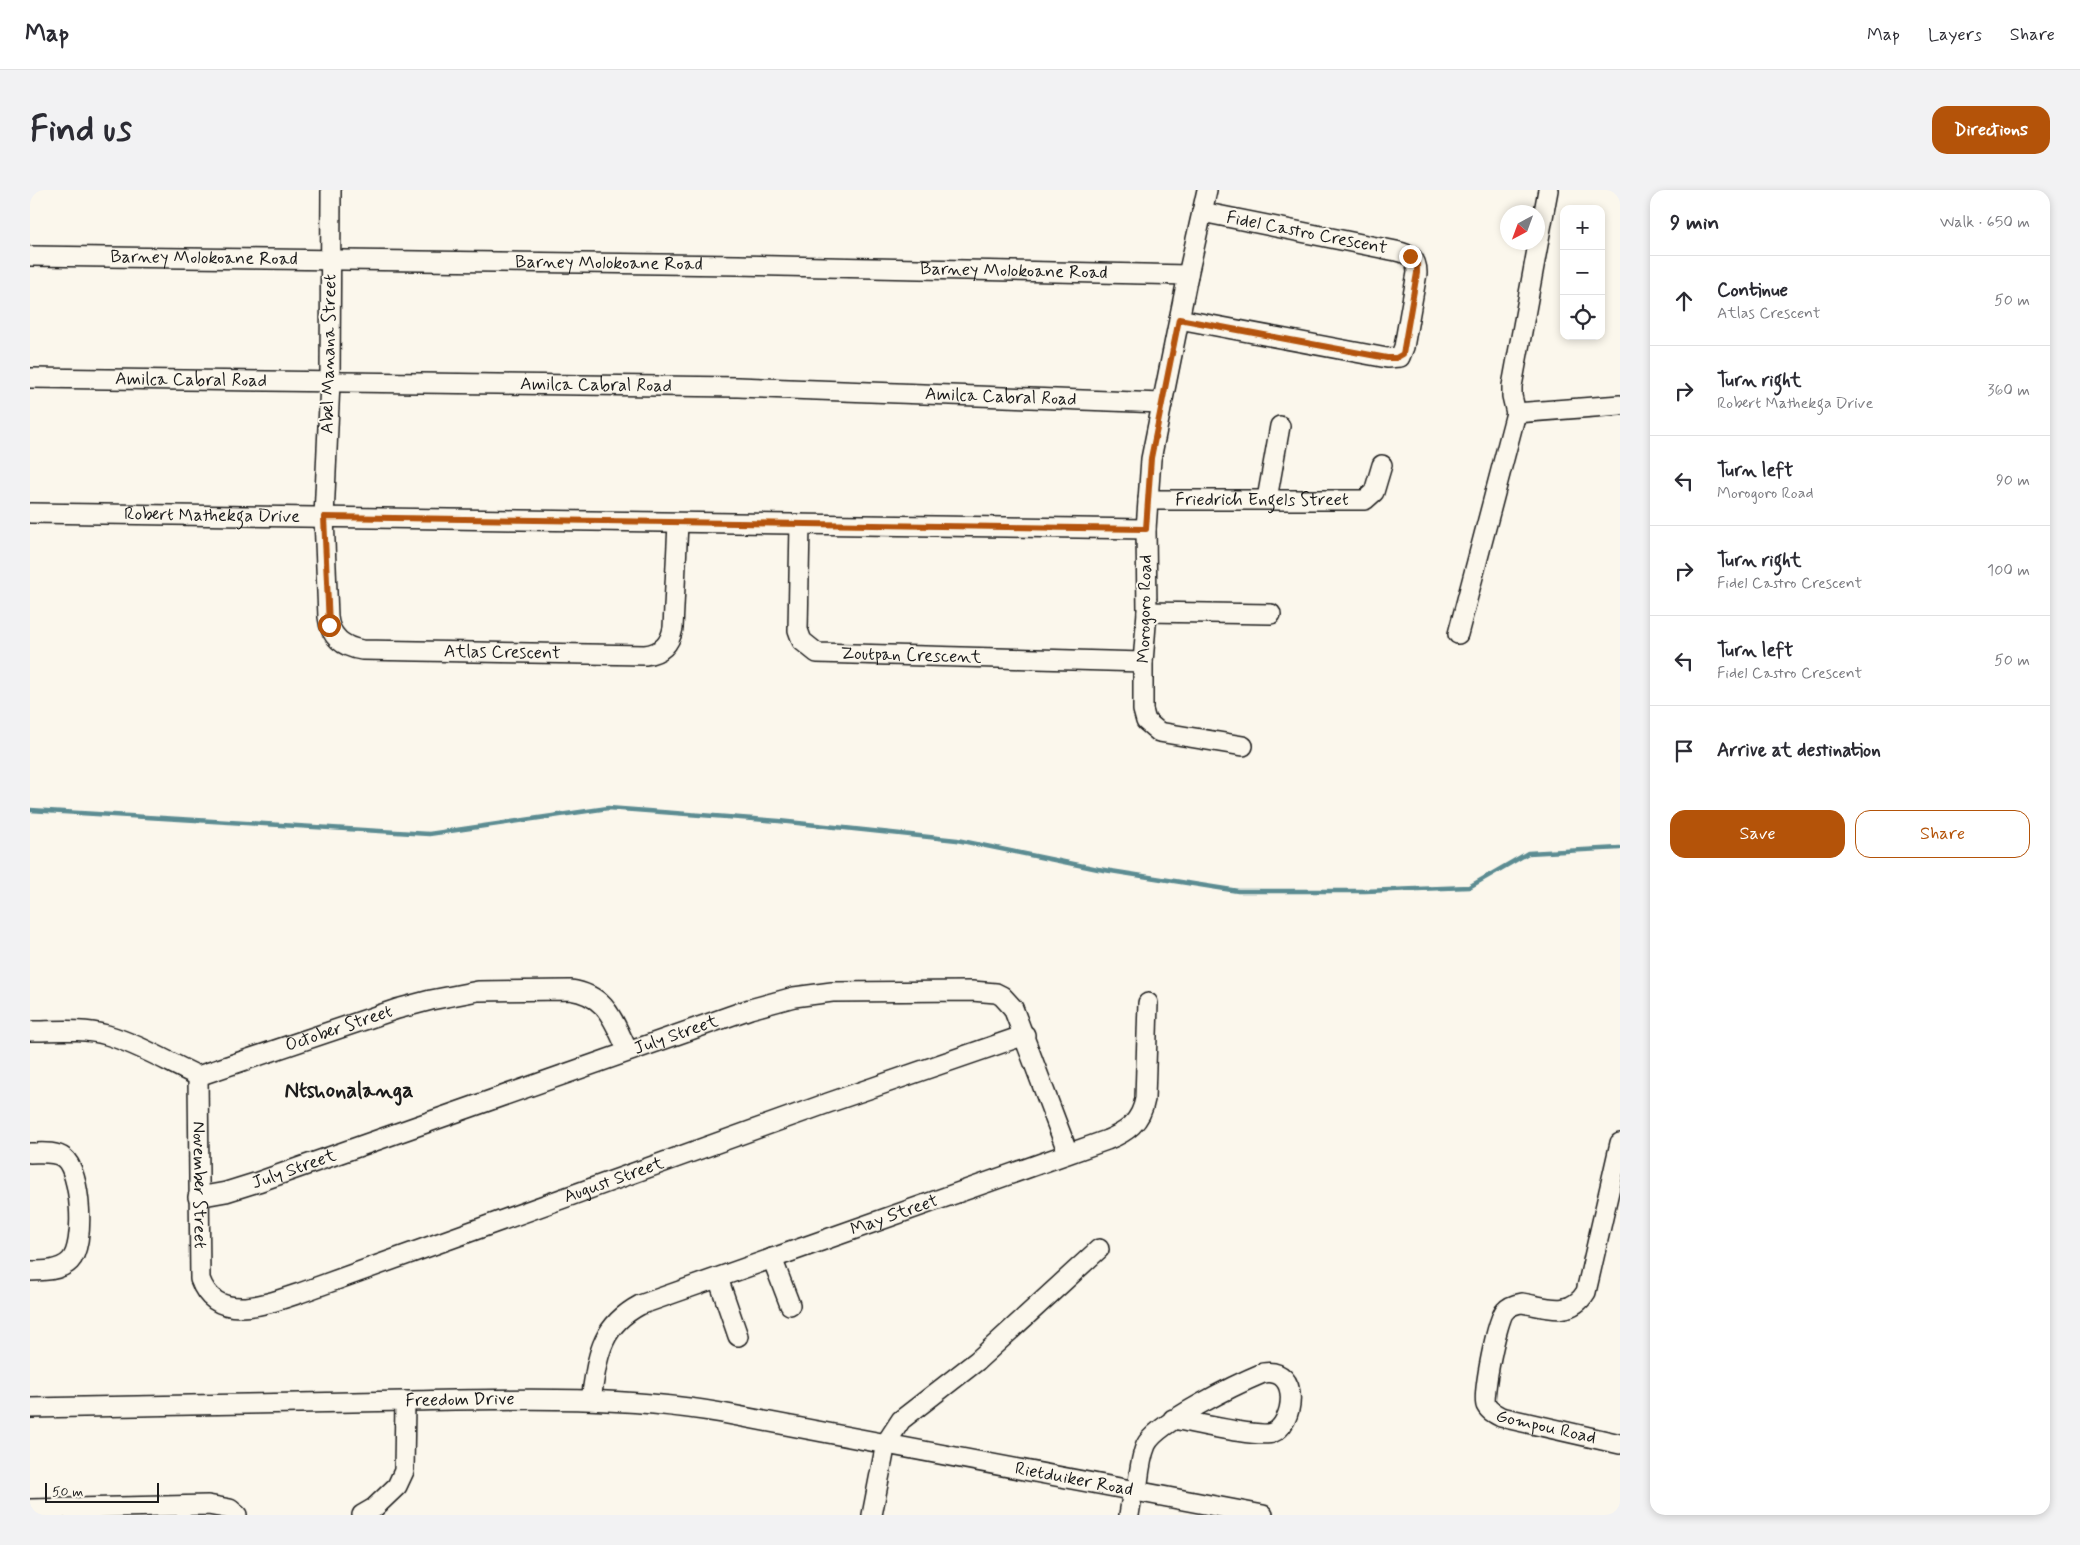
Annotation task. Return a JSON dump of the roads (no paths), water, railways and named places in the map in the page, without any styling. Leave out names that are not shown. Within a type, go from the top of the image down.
[{"type":"street","name":"Abel Manana Street","points":[[324,517],[330,382],[331,190]]},
{"type":"street","name":"Morogoro Road","points":[[1207,190],[1151,458],[1146,529],[1147,612],[1143,662],[1144,710],[1146,721],[1159,732],[1244,746]]},
{"type":"street","points":[[1458,634],[1516,413],[1512,386],[1548,190]]},
{"type":"street","name":"Fidel Castro Crescent","points":[[1179,319],[1387,358],[1400,357],[1404,347],[1417,273],[1417,264],[1410,256],[1396,250],[1202,212]]},
{"type":"street","name":"Barney Molokoane Road","points":[[30,256],[330,258],[1188,275]]},
{"type":"street","name":"Amilca Cabral Road","points":[[30,378],[738,387],[1162,403]]},
{"type":"street","points":[[1516,413],[1620,405]]},
{"type":"street","points":[[1267,499],[1280,426]]},
{"type":"street","name":"Friedrich Engels Street","points":[[1148,500],[1365,500],[1374,492],[1382,464]]},
{"type":"street","name":"Robert Mathekga Drive","points":[[30,513],[1146,529]]},
{"type":"street","name":"Atlas Crescent","points":[[324,517],[329,625],[335,637],[348,647],[362,650],[645,655],[662,650],[670,641],[672,634],[678,523]]},
{"type":"street","name":"Zoutpan Crescent","points":[[800,524],[798,630],[802,641],[817,653],[1143,662]]},
{"type":"street","points":[[1147,612],[1271,614]]},
{"type":"street","name":"October Street","points":[[198,1076],[396,1009],[454,994],[478,991],[570,990],[592,996],[608,1012],[628,1051]]},
{"type":"street","name":"July Street","points":[[198,1197],[226,1192],[258,1182],[628,1051],[774,1002],[832,992],[972,991],[996,993],[1009,1001],[1025,1035],[1068,1153]]},
{"type":"street","name":"May Street","points":[[591,1399],[600,1347],[605,1336],[621,1317],[640,1305],[1121,1134],[1131,1128],[1143,1110],[1146,1086],[1148,1003]]},
{"type":"street","points":[[30,1031],[67,1030],[106,1035],[126,1042],[198,1076]]},
{"type":"street","name":"August Street","points":[[206,1292],[221,1304],[231,1307],[258,1305],[276,1300],[828,1103],[1025,1035]]},
{"type":"street","name":"November Street","points":[[198,1076],[198,1271],[206,1292]]},
{"type":"street","name":"Gompou Road","points":[[1620,1143],[1586,1292],[1577,1305],[1571,1308],[1559,1309],[1522,1303],[1516,1304],[1505,1311],[1499,1324],[1484,1391],[1486,1404],[1489,1409],[1501,1417],[1620,1444]]},
{"type":"street","points":[[30,1153],[54,1154],[61,1156],[70,1164],[76,1179],[80,1234],[78,1249],[69,1262],[54,1269],[30,1271]]},
{"type":"street","points":[[872,1515],[886,1444],[901,1420],[977,1361],[1099,1249]]},
{"type":"street","points":[[772,1258],[790,1304]]},
{"type":"street","points":[[718,1278],[738,1336]]},
{"type":"street","points":[[1129,1515],[1146,1445],[1159,1429],[1173,1419],[1264,1373],[1276,1373],[1286,1379],[1288,1384],[1290,1396],[1286,1417],[1278,1430],[1272,1433],[1254,1433],[1173,1419]]},
{"type":"street","name":"Freedom Drive","points":[[30,1408],[591,1399],[674,1405],[886,1444]]},
{"type":"street","points":[[362,1515],[374,1508],[397,1486],[404,1471],[405,1401]]},
{"type":"street","name":"Rietduiker Road","points":[[886,1444],[1264,1515]]},
{"type":"street","points":[[30,1509],[208,1505],[230,1510],[237,1515]]},
{"type":"waterway","points":[[30,810],[429,834],[608,808],[779,821],[957,840],[1098,869],[1238,891],[1365,891],[1469,887],[1528,853],[1620,848]]},
{"type":"district","name":"Ntshonalanga","points":[[349,1091]]}]
